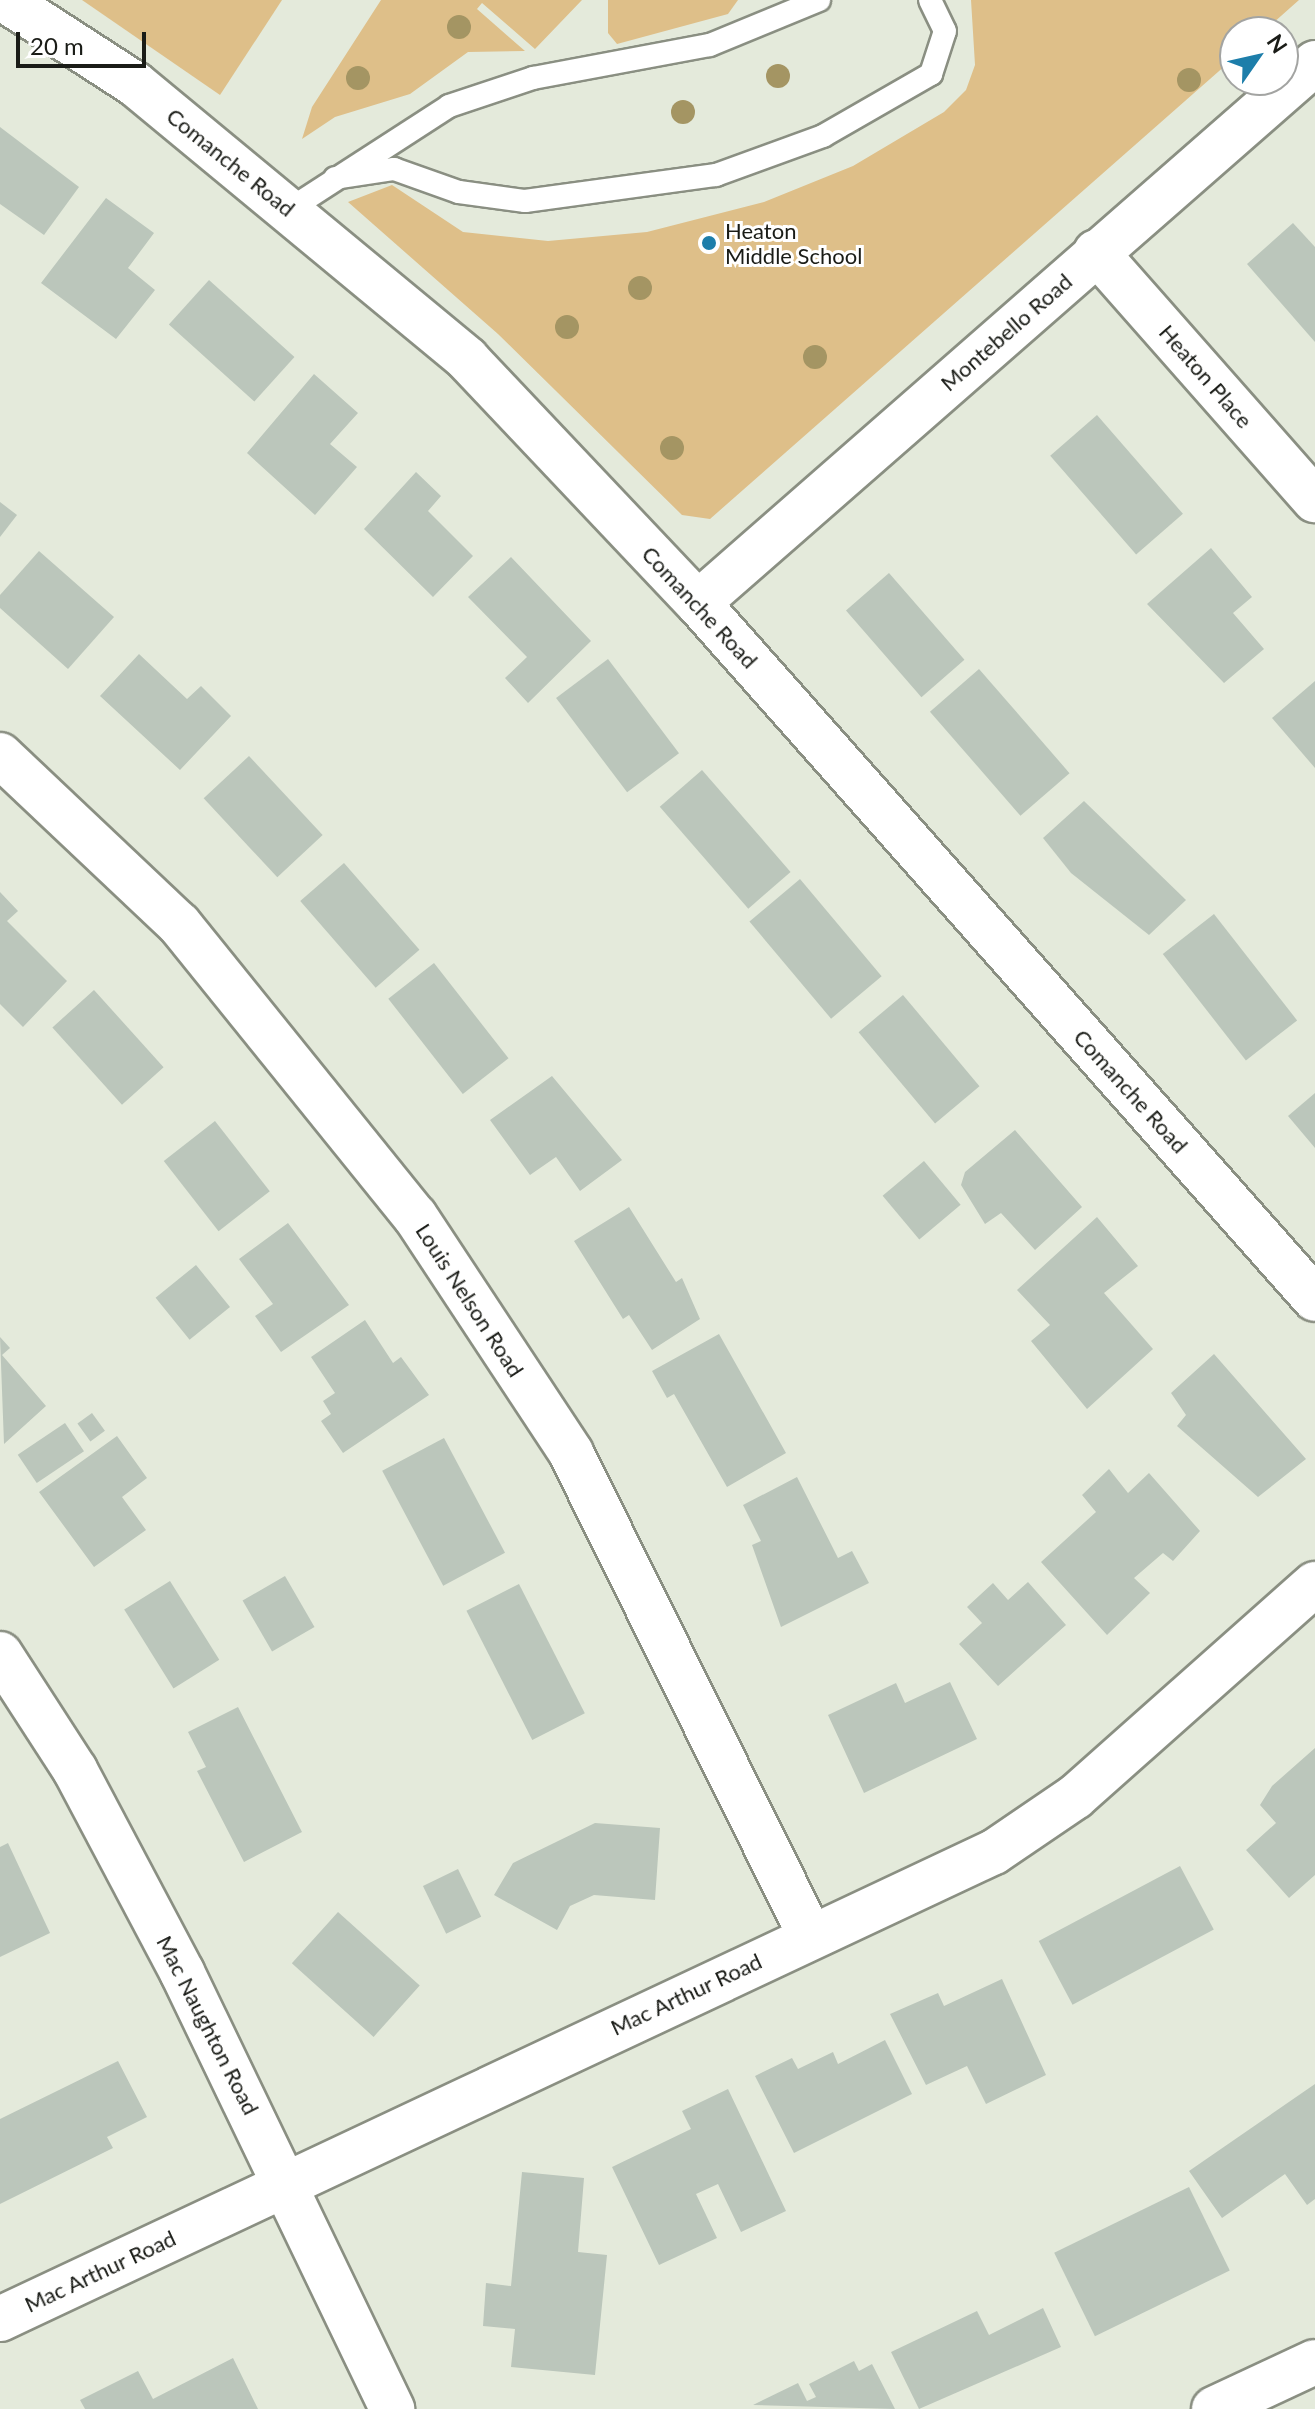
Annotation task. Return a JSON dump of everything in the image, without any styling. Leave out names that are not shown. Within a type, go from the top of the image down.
[{"type":"street","name":"Comanche Road","points":[[5,0],[135,84],[290,209],[467,359],[698,603],[1315,1299]]},
{"type":"street","name":"Montebello Road","points":[[698,603],[1315,63]]},
{"type":"street","name":"Heaton Place","points":[[1096,252],[1315,500]]},
{"type":"street","name":"Louis Nelson Road","points":[[0,755],[179,924],[415,1216],[571,1453],[810,1935]]},
{"type":"street","name":"Mac Arthur Road","points":[[0,2319],[810,1935],[994,1852],[1075,1797],[1315,1584]]},
{"type":"street","name":"Mac Naughton Road","points":[[0,1654],[75,1770],[287,2183],[392,2409]]},
{"type":"street","points":[[1214,2409],[1315,2362]]},
{"type":"lane","points":[[335,178],[394,169],[459,192],[525,201],[716,175],[823,136],[931,74],[944,54],[945,31],[930,0]]},
{"type":"lane","points":[[290,209],[449,106],[485,92],[710,45],[807,3]]},
{"type":"shaded area","points":[[82,0],[282,0],[220,95]]},
{"type":"shaded area","points":[[381,0],[582,0],[535,49],[482,3],[477,9],[525,51],[468,52],[410,94],[335,117],[302,139],[312,107]]},
{"type":"shaded area","points":[[608,0],[738,0],[728,14],[617,44],[608,33]]},
{"type":"shaded area","points":[[971,0],[1299,0],[1281,16],[1219,16],[1219,71],[710,519],[682,515],[498,334],[348,202],[392,185],[463,232],[548,241],[647,232],[764,202],[853,166],[944,112],[966,90],[975,65]]},
{"type":"building","points":[[0,127],[79,187],[44,235],[0,204]]},
{"type":"building","points":[[106,198],[154,233],[128,268],[155,290],[116,339],[41,283]]},
{"type":"building","points":[[1293,223],[1315,247],[1315,342],[1247,264]]},
{"type":"building","points":[[209,280],[294,357],[254,402],[169,325]]},
{"type":"building","points":[[314,374],[358,413],[330,444],[357,467],[315,515],[247,453]]},
{"type":"building","points":[[1097,415],[1183,514],[1136,555],[1050,456]]},
{"type":"building","points":[[416,472],[441,496],[428,511],[473,556],[433,597],[364,529]]},
{"type":"building","points":[[0,502],[17,515],[0,537]]},
{"type":"building","points":[[1211,548],[1252,597],[1233,613],[1264,649],[1224,683],[1147,604]]},
{"type":"building","points":[[39,551],[114,617],[68,669],[0,608],[0,595]]},
{"type":"building","points":[[511,557],[591,641],[528,703],[505,678],[527,657],[468,597]]},
{"type":"building","points":[[889,573],[964,660],[921,697],[846,610]]},
{"type":"building","points":[[139,654],[187,699],[201,686],[231,716],[180,770],[100,696]]},
{"type":"building","points":[[608,659],[679,753],[627,792],[556,698]]},
{"type":"building","points":[[979,669],[1070,773],[1020,816],[930,712]]},
{"type":"building","points":[[1315,681],[1315,768],[1272,718]]},
{"type":"building","points":[[249,756],[323,835],[277,877],[204,798]]},
{"type":"building","points":[[702,770],[791,872],[748,909],[660,807]]},
{"type":"building","points":[[1084,801],[1186,900],[1149,935],[1071,873],[1043,838]]},
{"type":"building","points":[[344,863],[419,950],[376,988],[300,901]]},
{"type":"building","points":[[800,879],[882,976],[831,1019],[749,921]]},
{"type":"building","points":[[0,892],[18,911],[7,921],[67,981],[23,1027],[0,1004]]},
{"type":"building","points":[[1214,914],[1297,1020],[1246,1060],[1163,954]]},
{"type":"building","points":[[434,963],[508,1058],[463,1094],[388,999]]},
{"type":"building","points":[[94,990],[164,1067],[122,1105],[52,1027]]},
{"type":"building","points":[[903,995],[979,1086],[935,1123],[859,1032]]},
{"type":"building","points":[[552,1076],[622,1160],[580,1191],[556,1157],[530,1175],[490,1120]]},
{"type":"building","points":[[1315,1093],[1315,1148],[1288,1116]]},
{"type":"building","points":[[215,1121],[270,1191],[219,1231],[164,1161]]},
{"type":"building","points":[[1015,1130],[1082,1207],[1035,1250],[1001,1213],[985,1224],[961,1185],[965,1172]]},
{"type":"building","points":[[924,1161],[961,1205],[919,1239],[883,1196]]},
{"type":"building","points":[[629,1207],[676,1282],[682,1278],[700,1319],[652,1350],[629,1315],[623,1319],[574,1241]]},
{"type":"building","points":[[1097,1217],[1138,1266],[1104,1293],[1153,1349],[1087,1409],[1031,1341],[1050,1325],[1017,1290]]},
{"type":"building","points":[[288,1223],[349,1305],[281,1352],[255,1316],[273,1304],[239,1259]]},
{"type":"building","points":[[196,1265],[230,1307],[190,1340],[156,1298]]},
{"type":"building","points":[[365,1320],[393,1363],[401,1357],[429,1395],[343,1453],[321,1421],[331,1414],[323,1401],[335,1393],[311,1357]]},
{"type":"building","points":[[719,1334],[786,1453],[727,1487],[674,1394],[667,1398],[652,1371]]},
{"type":"building","points":[[0,1337],[10,1348],[2,1355],[46,1406],[4,1444]]},
{"type":"building","points":[[1214,1354],[1306,1459],[1258,1497],[1177,1426],[1186,1415],[1171,1393]]},
{"type":"building","points":[[92,1413],[105,1431],[90,1441],[77,1424]]},
{"type":"building","points":[[65,1423],[84,1451],[37,1483],[18,1455]]},
{"type":"building","points":[[117,1436],[147,1478],[122,1497],[146,1530],[94,1567],[39,1492]]},
{"type":"building","points":[[444,1438],[505,1553],[443,1586],[382,1471]]},
{"type":"building","points":[[1109,1469],[1128,1493],[1149,1473],[1200,1531],[1173,1561],[1163,1553],[1134,1578],[1150,1593],[1107,1635],[1041,1562],[1096,1512],[1082,1495]]},
{"type":"building","points":[[797,1477],[838,1558],[852,1551],[869,1583],[781,1627],[752,1545],[761,1541],[743,1505]]},
{"type":"building","points":[[285,1576],[314,1627],[272,1652],[243,1600]]},
{"type":"building","points":[[170,1581],[219,1660],[173,1688],[124,1610]]},
{"type":"building","points":[[1028,1582],[1066,1625],[998,1686],[959,1644],[982,1623],[967,1607],[993,1583],[1008,1600]]},
{"type":"building","points":[[519,1584],[585,1713],[532,1740],[466,1611]]},
{"type":"building","points":[[950,1682],[977,1739],[864,1793],[828,1715],[896,1683],[905,1703]]},
{"type":"building","points":[[238,1707],[302,1832],[244,1862],[197,1771],[206,1767],[188,1732]]},
{"type":"building","points":[[1315,1748],[1315,1875],[1289,1898],[1246,1850],[1276,1823],[1260,1805],[1272,1786]]},
{"type":"building","points":[[595,1823],[660,1828],[655,1900],[594,1895],[570,1906],[557,1930],[494,1895],[513,1863]]},
{"type":"building","points":[[8,1843],[50,1933],[0,1957],[0,1847]]},
{"type":"building","points":[[1180,1866],[1214,1930],[1073,2005],[1039,1941]]},
{"type":"building","points":[[458,1869],[481,1917],[446,1934],[423,1886]]},
{"type":"building","points":[[338,1912],[420,1986],[374,2037],[292,1963]]},
{"type":"building","points":[[1002,1979],[1046,2075],[986,2104],[967,2066],[926,2085],[890,2014],[938,1993],[944,2006]]},
{"type":"building","points":[[885,2040],[912,2094],[794,2153],[755,2076],[792,2058],[798,2069],[833,2052],[838,2064]]},
{"type":"building","points":[[118,2061],[147,2117],[107,2137],[113,2148],[0,2204],[0,2119]]},
{"type":"building","points":[[1315,2084],[1315,2199],[1307,2205],[1285,2174],[1222,2218],[1189,2171]]},
{"type":"building","points":[[728,2089],[786,2211],[741,2232],[718,2184],[696,2194],[717,2238],[659,2265],[612,2167],[691,2129],[682,2111]]},
{"type":"building","points":[[522,2172],[584,2178],[578,2252],[607,2255],[595,2375],[511,2367],[515,2329],[483,2326],[486,2283],[511,2286]]},
{"type":"building","points":[[1189,2187],[1230,2271],[1095,2336],[1054,2253]]},
{"type":"building","points":[[1043,2308],[1061,2347],[919,2409],[891,2352],[977,2311],[989,2335]]},
{"type":"building","points":[[233,2358],[258,2409],[85,2409],[80,2400],[138,2371],[153,2399]]},
{"type":"building","points":[[854,2361],[859,2371],[872,2364],[895,2409],[753,2405],[798,2383],[807,2401],[816,2397],[809,2384]]},
{"type":"place","name":"Heaton Middle School","points":[[709,243]]}]
